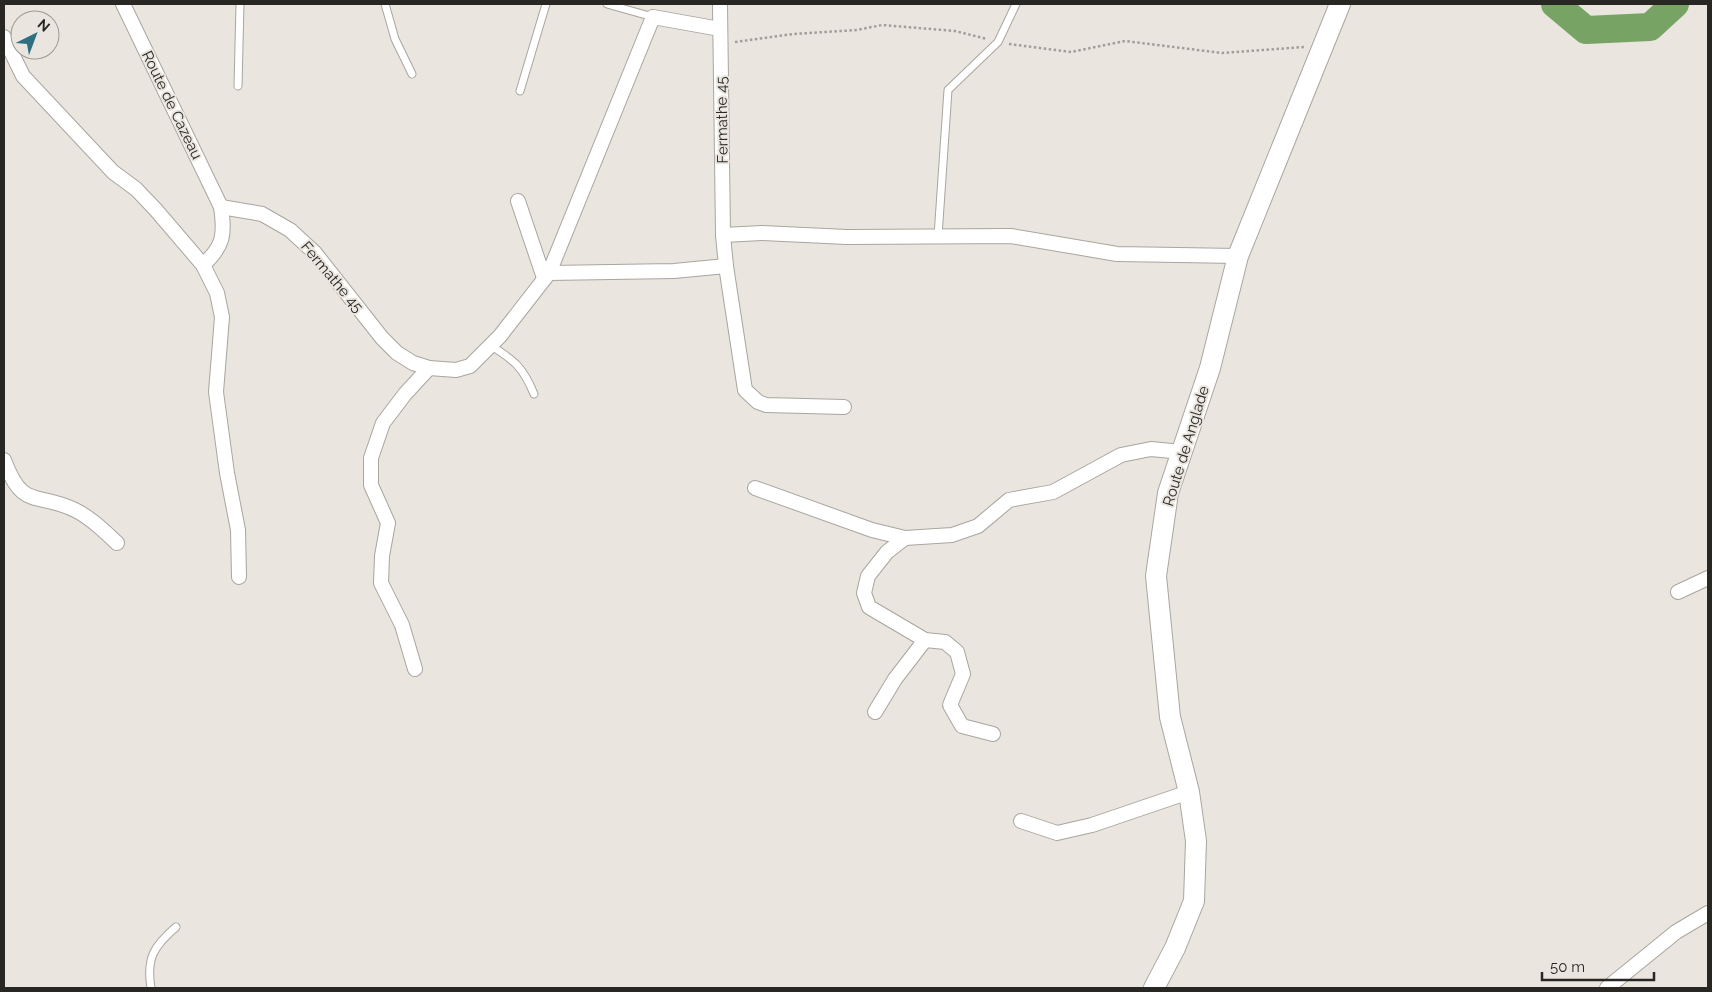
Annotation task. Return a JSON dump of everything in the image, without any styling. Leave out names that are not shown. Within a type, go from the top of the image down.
[{"type":"street","name":"Route de Cazeau","points":[[123,4],[221,207]]},
{"type":"street","name":"Fermathe 45","points":[[720,4],[723,235],[743,381],[751,396],[766,405],[844,407]]},
{"type":"street","name":"Route de Anglade","points":[[1154,988],[1175,948],[1194,901],[1196,840],[1189,792],[1170,717],[1156,576],[1168,493],[1210,368],[1238,256],[1340,4]]},
{"type":"street","points":[[653,16],[720,29]]},
{"type":"street","name":"Fermathe 45","points":[[221,207],[262,214],[290,230],[315,253],[382,338],[397,353],[413,363],[429,368],[456,370],[470,366],[511,322],[546,275],[653,16]]},
{"type":"street","points":[[4,37],[23,76],[113,172],[136,189],[156,210],[203,265],[217,293],[222,317],[216,392],[227,473],[238,530],[239,577]]},
{"type":"street","points":[[518,201],[546,275],[674,271],[726,266]]},
{"type":"street","points":[[203,265],[214,255],[225,231],[221,207]]},
{"type":"street","points":[[723,235],[762,233],[847,237],[1012,236],[1117,254],[1238,256]]},
{"type":"street","points":[[415,669],[402,625],[381,583],[382,556],[388,523],[371,485],[371,458],[383,423],[405,394],[429,368]]},
{"type":"street","points":[[755,488],[872,530],[905,538],[952,535],[978,526],[1009,500],[1053,492],[1121,455],[1150,449],[1182,452]]},
{"type":"street","points":[[4,460],[10,476],[19,490],[34,499],[58,503],[76,510],[98,524],[117,544]]},
{"type":"street","points":[[905,538],[887,552],[868,576],[864,593],[870,607],[925,640],[945,642],[957,652],[963,674],[950,705],[962,726],[993,734]]},
{"type":"street","points":[[1678,592],[1708,578]]},
{"type":"street","points":[[875,712],[895,679],[925,640]]},
{"type":"street","points":[[1021,821],[1057,833],[1092,825],[1189,792]]},
{"type":"street","points":[[1607,988],[1676,932],[1708,913]]},
{"type":"lane","points":[[238,86],[240,4]]},
{"type":"lane","points":[[384,4],[395,39],[412,74]]},
{"type":"lane","points":[[520,91],[546,4]]},
{"type":"lane","points":[[607,4],[653,16]]},
{"type":"lane","points":[[938,236],[948,90],[998,42],[1016,4]]},
{"type":"lane","points":[[490,345],[516,361],[528,379],[534,394]]},
{"type":"lane","points":[[151,988],[148,971],[152,954],[164,938],[176,927]]},
{"type":"path","points":[[720,44],[793,34],[857,30],[882,24],[954,31],[998,42],[1071,52],[1125,41],[1222,53],[1323,46]]},
{"type":"waterway","points":[[1555,4],[1586,30],[1650,27],[1675,4]]}]
